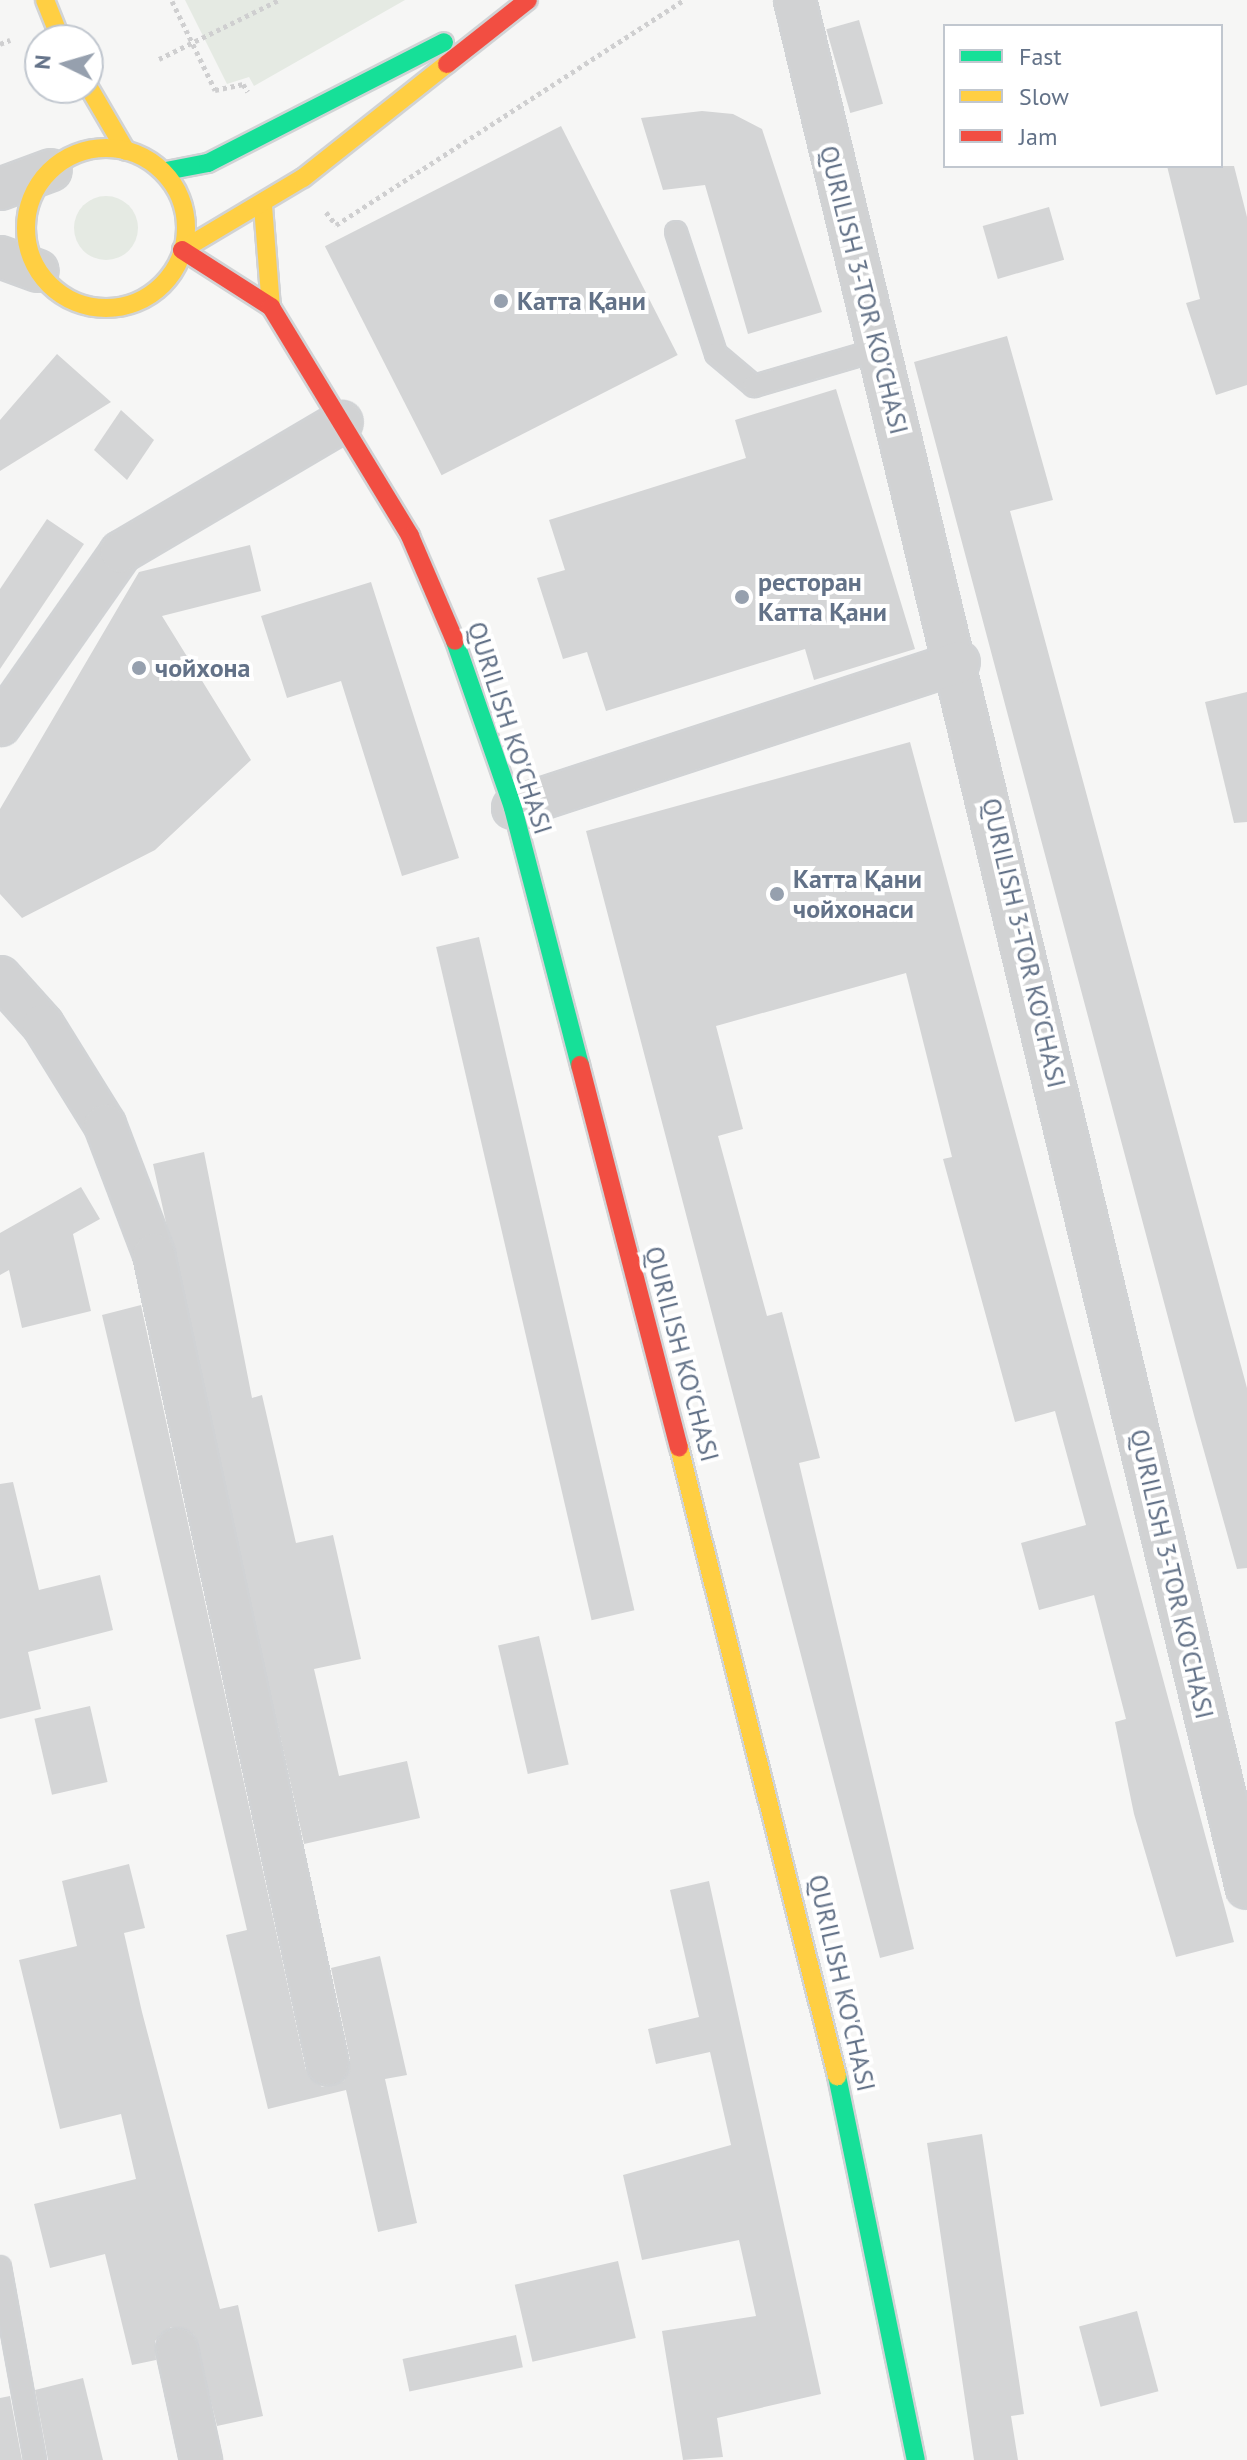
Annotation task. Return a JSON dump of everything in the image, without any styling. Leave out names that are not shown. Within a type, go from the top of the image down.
[{"type":"street","points":[[45,0],[55,24]]},
{"type":"street","points":[[0,189],[51,170],[86,150],[126,151],[166,171],[208,163],[526,0]]},
{"type":"street","points":[[0,224],[38,271],[68,299],[120,307],[155,292],[182,250],[263,206],[526,0]]},
{"type":"street","name":"QURILISH 3-TOR KO'CHASI","points":[[795,0],[874,351],[959,662],[1247,1888]]},
{"type":"street","points":[[99,104],[126,151]]},
{"type":"street","points":[[38,271],[26,218],[51,170]]},
{"type":"street","points":[[166,171],[184,212],[182,250]]},
{"type":"street","name":"QURILISH KO'CHASI","points":[[263,206],[271,307]]},
{"type":"street","name":"QURILISH KO'CHASI","points":[[182,250],[271,307],[410,536],[444,610],[513,808],[820,1992],[916,2460]]},
{"type":"street","points":[[0,257],[38,271]]},
{"type":"street","points":[[0,725],[121,552],[342,422]]},
{"type":"street","points":[[513,808],[959,662]]},
{"type":"street","points":[[0,977],[43,1025],[105,1125],[154,1254],[328,2065]]},
{"type":"street","points":[[177,2349],[198,2459]]},
{"type":"lane","points":[[676,232],[716,354],[754,386],[874,351]]},
{"type":"lane","points":[[0,2267],[35,2460]]},
{"type":"path","points":[[159,59],[279,0]]},
{"type":"path","points":[[336,225],[684,0]]},
{"type":"path","points":[[172,1],[194,41],[215,90],[243,84],[248,92]]},
{"type":"path","points":[[0,44],[10,40]]},
{"type":"shaded area","points":[[185,0],[405,0],[254,86],[249,77],[227,84]]},
{"type":"shaded area","points":[[100,196],[112,196],[129,205],[136,216],[136,240],[129,251],[112,260],[100,260],[88,255],[79,246],[74,234],[74,222],[79,210],[88,201]]},
{"type":"building","points":[[859,20],[883,104],[850,113],[826,29]]},
{"type":"building","points":[[702,111],[733,114],[762,129],[822,312],[748,334],[705,185],[663,190],[641,118]]},
{"type":"building","name":"Катта Қани","points":[[561,126],[678,355],[442,475],[325,246]]},
{"type":"building","points":[[1234,166],[1247,217],[1247,385],[1216,395],[1186,303],[1200,299],[1167,168]]},
{"type":"building","points":[[1049,207],[1064,260],[998,279],[983,226]]},
{"type":"building","points":[[1007,336],[1053,500],[1010,511],[1247,1388],[1247,1568],[1237,1569],[1195,1419],[914,362]]},
{"type":"building","points":[[57,354],[111,402],[0,471],[0,420]]},
{"type":"building","points":[[836,389],[915,649],[814,680],[805,649],[606,711],[587,652],[563,659],[537,578],[565,570],[549,520],[746,458],[735,420]]},
{"type":"building","points":[[121,410],[154,440],[127,480],[94,450]]},
{"type":"building","points":[[47,519],[84,544],[0,669],[0,589]]},
{"type":"building","name":"чойхона","points":[[250,545],[261,591],[162,616],[251,760],[155,850],[22,918],[0,894],[0,809],[139,572]]},
{"type":"building","points":[[371,582],[459,858],[402,876],[341,681],[287,698],[261,616]]},
{"type":"building","points":[[1247,692],[1247,822],[1234,823],[1205,702]]},
{"type":"building","points":[[910,742],[1234,1942],[1176,1957],[1134,1814],[1115,1722],[1126,1719],[1094,1595],[1039,1610],[1021,1543],[1086,1525],[1055,1411],[1015,1422],[943,1159],[952,1157],[906,973],[716,1026],[743,1129],[718,1136],[767,1316],[782,1312],[820,1458],[799,1463],[914,1949],[880,1958],[586,831]]},
{"type":"building","points":[[479,937],[634,1610],[592,1620],[436,947]]},
{"type":"building","points":[[204,1152],[252,1398],[262,1395],[296,1543],[333,1535],[361,1659],[314,1669],[339,1776],[407,1761],[420,1818],[304,1844],[153,1164]]},
{"type":"building","points":[[81,1187],[100,1219],[73,1234],[91,1311],[22,1328],[9,1270],[0,1275],[0,1233]]},
{"type":"building","points":[[141,1305],[306,2070],[322,2087],[344,2081],[350,2060],[331,1968],[380,1956],[407,2075],[385,2079],[417,2223],[378,2232],[346,2090],[268,2109],[226,1935],[247,1930],[102,1315]]},
{"type":"building","points":[[13,1482],[39,1590],[100,1575],[113,1630],[28,1652],[41,1709],[0,1719],[0,1484]]},
{"type":"building","points":[[539,1636],[569,1765],[528,1774],[498,1645]]},
{"type":"building","points":[[90,1706],[108,1782],[52,1795],[34,1719]]},
{"type":"building","points":[[129,1864],[145,1928],[124,1933],[142,2012],[220,2309],[238,2305],[263,2416],[217,2426],[194,2334],[171,2327],[155,2341],[156,2360],[132,2365],[105,2254],[50,2268],[34,2204],[136,2179],[121,2114],[60,2129],[19,1960],[77,1946],[62,1881]]},
{"type":"building","points":[[709,1881],[821,2394],[717,2418],[723,2457],[683,2460],[662,2331],[756,2316],[739,2240],[642,2260],[623,2175],[731,2145],[710,2052],[656,2064],[648,2029],[699,2017],[670,1890]]},
{"type":"building","points":[[982,2134],[1024,2414],[1011,2416],[1018,2460],[974,2460],[927,2143]]},
{"type":"building","points":[[618,2261],[636,2338],[532,2362],[515,2285]]},
{"type":"building","points":[[1137,2311],[1158,2391],[1101,2407],[1079,2327]]},
{"type":"building","points":[[516,2335],[523,2367],[409,2391],[403,2359]]},
{"type":"building","points":[[83,2378],[103,2460],[48,2460],[35,2390]]},
{"type":"building","points":[[10,2396],[22,2460],[0,2460],[0,2398]]},
{"type":"traffic: fast","points":[[166,171],[208,163],[444,42]]},
{"type":"traffic: fast","points":[[455,641],[513,808],[580,1065]]},
{"type":"traffic: fast","points":[[837,2076],[916,2460]]},
{"type":"traffic: slow","points":[[45,0],[55,24]]},
{"type":"traffic: slow","points":[[182,250],[303,178],[447,64]]},
{"type":"traffic: slow","points":[[99,104],[126,151]]},
{"type":"traffic: slow","points":[[106,148],[137,154],[163,171],[180,197],[186,228],[180,259],[163,285],[137,302],[106,308],[75,302],[49,285],[32,259],[26,228],[32,197],[49,171],[75,154],[106,148]]},
{"type":"traffic: slow","points":[[263,206],[271,307]]},
{"type":"traffic: slow","points":[[679,1447],[837,2076]]},
{"type":"traffic: jam","points":[[447,64],[528,0]]},
{"type":"traffic: jam","points":[[182,250],[271,307],[410,536],[455,641]]},
{"type":"traffic: jam","points":[[580,1065],[679,1447]]},
{"type":"place","name":"Катта Қани","points":[[501,301]]},
{"type":"place","name":"ресторан Катта Қани","points":[[742,597]]},
{"type":"place","name":"чойхона","points":[[139,668]]},
{"type":"place","name":"Катта Қани чойхонаси","points":[[777,894]]}]
